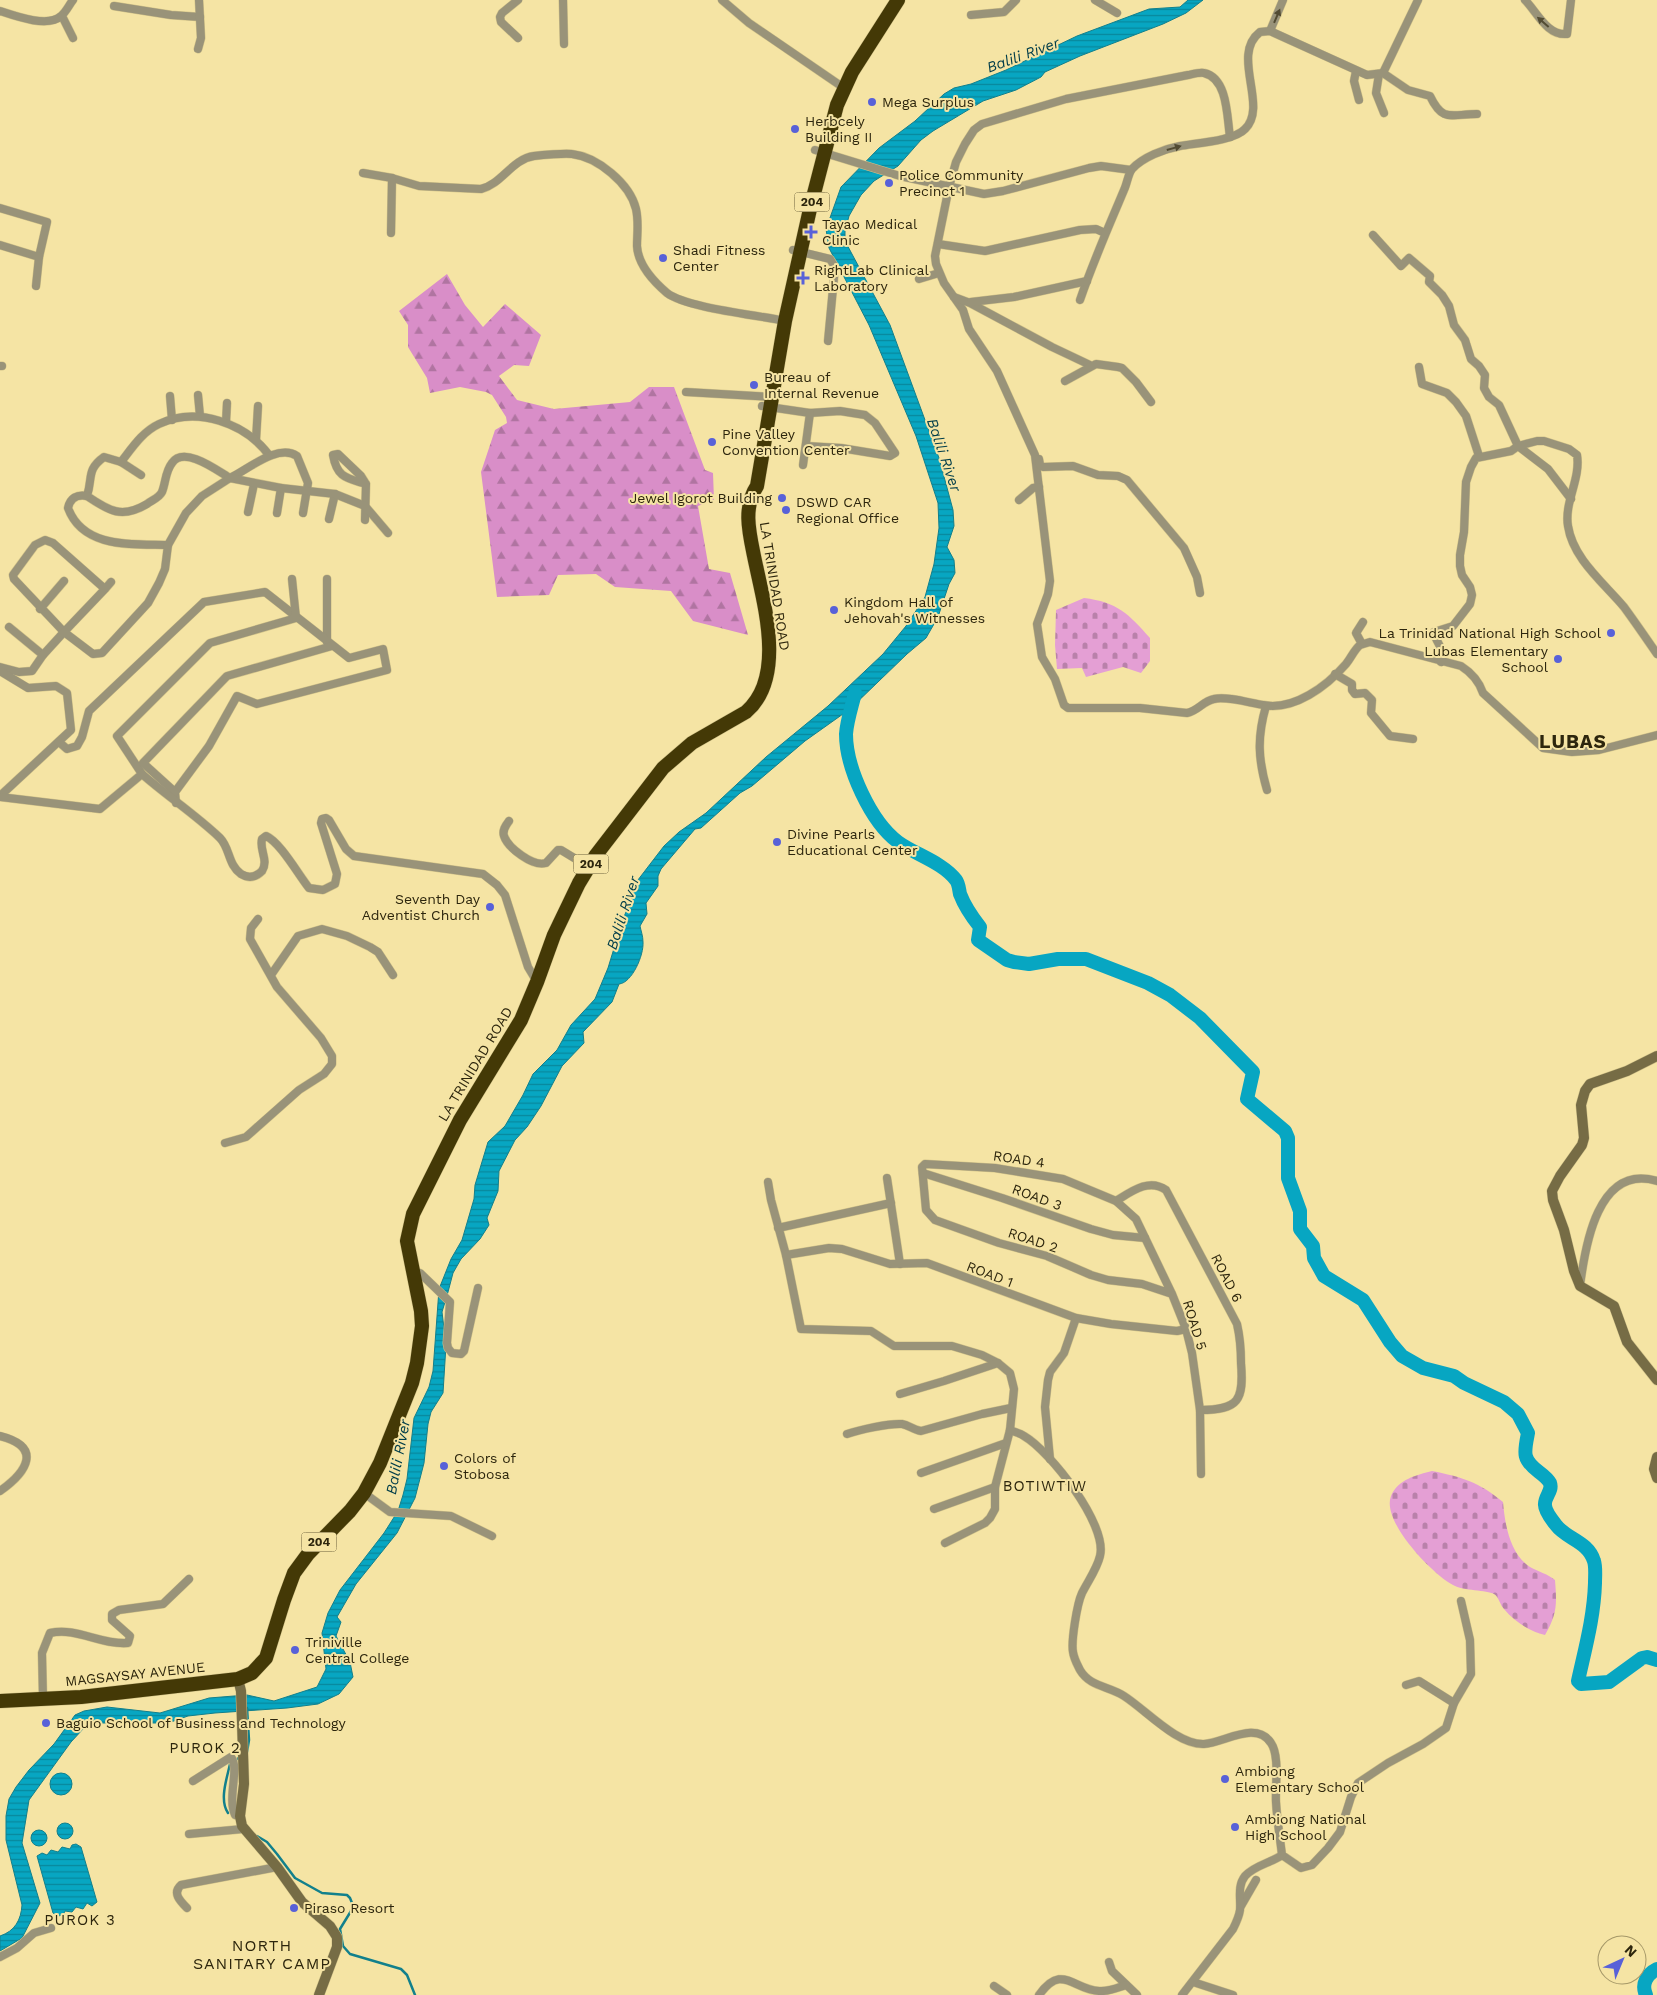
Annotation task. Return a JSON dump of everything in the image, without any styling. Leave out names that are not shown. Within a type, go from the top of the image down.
[{"type":"highway","name":"LA TRINIDAD ROAD","points":[[841,86],[889,0]]},
{"type":"highway","name":"LA TRINIDAD ROAD","points":[[266,1658],[294,1573],[308,1554],[350,1511],[364,1493],[380,1463],[418,1363],[422,1326],[421,1311],[407,1241],[412,1214],[460,1120],[518,1027],[538,982],[554,935],[579,883],[663,768],[692,743],[746,712],[753,706],[762,691],[769,669],[769,648],[766,618],[749,530],[748,513],[751,495],[757,486],[767,401],[781,320],[820,151],[829,101],[862,56],[898,0]]},
{"type":"highway","name":"MAGSAYSAY AVENUE","points":[[0,1701],[43,1699],[238,1679],[252,1674],[266,1658]]},
{"type":"main road","points":[[1657,1056],[1627,1071],[1590,1084],[1582,1098],[1584,1138],[1582,1145],[1552,1191],[1553,1200],[1564,1230],[1574,1271],[1580,1286],[1614,1306],[1627,1342],[1657,1380]]},
{"type":"main road","points":[[1657,1457],[1654,1469],[1657,1478]]},
{"type":"main road","points":[[238,1679],[241,1694],[243,1777],[240,1816],[243,1829],[277,1867],[302,1902],[330,1926],[338,1937],[337,1947],[319,1995]]},
{"type":"street","points":[[0,11],[17,17],[48,21],[55,20],[62,16],[73,0]]},
{"type":"street","points":[[198,49],[201,38],[199,0]]},
{"type":"street","points":[[518,0],[502,13],[500,17],[501,22],[518,38]]},
{"type":"street","points":[[563,0],[564,44]]},
{"type":"street","points":[[722,0],[749,23],[841,86]]},
{"type":"street","points":[[971,15],[1004,12],[1016,0]]},
{"type":"street","points":[[1095,0],[1117,13]]},
{"type":"street","points":[[1270,31],[1284,0]]},
{"type":"street","points":[[1384,113],[1376,93],[1381,73],[1418,0]]},
{"type":"street","points":[[1525,0],[1542,22],[1558,32],[1568,30],[1571,0]]},
{"type":"street","points":[[114,6],[171,15],[200,17]]},
{"type":"street","points":[[62,16],[73,38]]},
{"type":"street","points":[[1080,300],[1105,233],[1132,170],[1146,158],[1176,146],[1230,137],[1241,132],[1249,124],[1253,105],[1248,61],[1255,36],[1260,32],[1270,31],[1367,75],[1381,73],[1408,90],[1430,96],[1433,104],[1442,114],[1447,116],[1477,114]]},
{"type":"street","points":[[1172,69],[1173,77]]},
{"type":"street","points":[[1356,71],[1354,81],[1359,100]]},
{"type":"street","points":[[1200,593],[1197,577],[1184,548],[1126,480],[1118,476],[1098,475],[1072,466],[1043,467],[1035,455],[997,371],[968,329],[963,310],[939,273],[935,256],[956,162],[974,130],[982,124],[1066,99],[1173,77],[1205,73],[1217,82],[1224,96],[1230,137]]},
{"type":"street","points":[[820,151],[900,176],[984,194],[1101,166],[1132,170]]},
{"type":"street","points":[[363,173],[392,178],[419,186],[480,189],[497,182],[515,164],[529,157],[572,154],[581,157],[608,172],[627,188],[637,217],[639,260],[666,292],[702,306],[781,320]]},
{"type":"street","points":[[391,233],[392,178]]},
{"type":"street","points":[[0,208],[47,222],[39,257],[36,286]]},
{"type":"street","points":[[938,244],[985,251],[1080,230],[1096,229],[1105,233]]},
{"type":"street","points":[[1373,235],[1401,266],[1408,258],[1430,276],[1429,282],[1442,295],[1449,306],[1454,325],[1465,340],[1471,359],[1485,375],[1484,388],[1489,398],[1498,405],[1518,446],[1548,469],[1571,500]]},
{"type":"street","points":[[0,245],[39,257]]},
{"type":"street","points":[[797,251],[830,259],[835,267],[828,341]]},
{"type":"street","points":[[919,279],[939,273]]},
{"type":"street","points":[[970,302],[1014,297],[1087,281]]},
{"type":"street","points":[[954,297],[970,302],[1071,357],[1090,365]]},
{"type":"street","points":[[1065,381],[1090,365],[1096,364],[1122,368],[1151,402]]},
{"type":"street","points":[[1419,367],[1422,384],[1447,393],[1466,416],[1479,456]]},
{"type":"street","points":[[686,392],[767,401],[810,413],[840,411],[865,415],[875,423],[895,453],[890,456],[841,448],[806,446]]},
{"type":"street","points":[[198,395],[200,416]]},
{"type":"street","points":[[170,396],[172,420]]},
{"type":"street","points":[[226,422],[227,403]]},
{"type":"street","points":[[256,440],[258,406]]},
{"type":"street","points":[[803,464],[810,413]]},
{"type":"street","points":[[121,462],[139,438],[160,424],[172,420],[200,416],[226,422],[256,440],[269,455]]},
{"type":"street","points":[[1441,662],[1442,648],[1434,632],[1453,626],[1470,604],[1472,595],[1470,587],[1462,575],[1460,555],[1464,532],[1466,482],[1473,462],[1479,456],[1511,451],[1518,446],[1537,441],[1574,451],[1578,460],[1568,525],[1571,541],[1582,559],[1623,606],[1657,654]]},
{"type":"street","points":[[0,667],[20,672],[32,671],[43,655],[64,632],[108,586],[52,543],[42,541],[35,545],[12,575],[40,609],[64,632],[93,654],[102,652],[148,603],[162,576],[168,546],[186,513],[202,496],[269,455],[294,454],[306,476],[308,490],[303,513]]},
{"type":"street","points":[[365,520],[366,484],[345,460],[338,454],[333,455],[340,474],[347,479],[366,484]]},
{"type":"street","points":[[1035,455],[1050,581],[1048,594],[1037,624],[1042,657],[1055,680],[1066,707],[1140,708],[1187,713],[1198,709],[1206,702],[1214,699],[1244,701],[1266,706],[1284,706],[1300,700],[1318,689],[1345,664],[1356,648],[1370,642],[1462,666],[1471,672],[1480,684],[1483,693],[1542,748],[1572,752],[1599,750],[1657,735]]},
{"type":"street","points":[[88,496],[94,464],[104,457],[121,462],[141,475]]},
{"type":"street","points":[[168,546],[109,543],[94,537],[79,525],[68,508],[70,501],[80,495],[88,496],[106,509],[121,513],[139,509],[159,496],[171,463],[175,459],[182,457],[199,460],[230,478],[254,484],[335,494],[365,506],[388,533]]},
{"type":"street","points":[[248,512],[254,484]]},
{"type":"street","points":[[1020,500],[1033,488],[1039,487]]},
{"type":"street","points":[[277,513],[281,488]]},
{"type":"street","points":[[329,519],[335,494]]},
{"type":"street","points":[[292,579],[296,618]]},
{"type":"street","points":[[326,579],[330,644]]},
{"type":"street","points":[[40,609],[64,581]]},
{"type":"street","points":[[59,742],[67,750],[76,746],[82,737],[89,710],[204,602],[265,592],[349,658],[383,649],[387,670],[257,704],[237,696],[209,746],[175,792],[176,803]]},
{"type":"street","points":[[296,618],[210,643],[117,736],[142,774],[222,840],[231,863],[239,873],[246,877],[259,875],[265,867],[260,844],[266,836],[279,846],[309,888],[323,890],[335,884],[337,874],[321,823],[322,819],[326,818],[346,849],[354,856],[483,874],[497,885],[505,895],[528,967],[538,982]]},
{"type":"street","points":[[1362,644],[1356,633],[1363,622]]},
{"type":"street","points":[[10,627],[43,655]]},
{"type":"street","points":[[175,792],[143,764],[227,676],[330,644]]},
{"type":"street","points":[[0,671],[28,688],[56,686],[67,693],[71,730],[0,796]]},
{"type":"street","points":[[1335,674],[1352,684],[1352,690],[1355,694],[1365,693],[1372,700],[1371,713],[1390,736],[1413,739]]},
{"type":"street","points":[[1266,706],[1260,726],[1259,752],[1268,790]]},
{"type":"street","points":[[0,796],[100,809],[142,774]]},
{"type":"street","points":[[509,821],[505,826],[504,837],[534,864],[546,863],[555,853],[561,850],[589,867]]},
{"type":"street","points":[[225,1143],[244,1138],[252,1133],[298,1090],[324,1074],[332,1064],[332,1056],[320,1038],[276,987],[249,937],[251,928],[258,919]]},
{"type":"street","points":[[271,975],[298,936],[322,929],[347,936],[378,952],[393,975]]},
{"type":"street","name":"ROAD 4","points":[[923,1173],[922,1167],[925,1164],[947,1164],[1034,1173],[1063,1179],[1116,1201]]},
{"type":"street","name":"ROAD 3","points":[[923,1173],[1002,1198],[1091,1230],[1113,1235],[1145,1238]]},
{"type":"street","name":"ROAD 2","points":[[923,1173],[926,1210],[935,1220],[1047,1256],[1091,1275],[1108,1280],[1142,1284],[1172,1294]]},
{"type":"street","points":[[887,1178],[900,1264]]},
{"type":"street","points":[[1580,1286],[1592,1224],[1599,1209],[1624,1182],[1635,1178],[1657,1181]]},
{"type":"street","points":[[768,1182],[801,1329],[871,1331],[894,1346],[952,1346],[972,1351],[998,1362],[1010,1373],[1014,1389],[1010,1430],[995,1488],[995,1509],[990,1518],[970,1532],[945,1543]]},
{"type":"street","name":"ROAD 6","points":[[1116,1201],[1152,1183],[1160,1185],[1166,1190],[1237,1324],[1240,1336],[1243,1384],[1240,1396],[1234,1403],[1225,1408],[1200,1410]]},
{"type":"street","name":"ROAD 5","points":[[1116,1201],[1136,1219],[1172,1294],[1186,1330],[1192,1353],[1200,1410],[1201,1474]]},
{"type":"street","points":[[778,1228],[891,1203]]},
{"type":"street","name":"ROAD 1","points":[[786,1256],[829,1248],[842,1249],[890,1264],[927,1263],[1076,1318],[1111,1324],[1177,1331],[1186,1330]]},
{"type":"street","points":[[412,1271],[420,1273],[451,1304],[448,1348],[452,1353],[464,1353],[478,1288]]},
{"type":"street","points":[[1050,1459],[1045,1407],[1048,1380],[1050,1372],[1064,1352],[1076,1318]]},
{"type":"street","points":[[900,1394],[998,1362]]},
{"type":"street","points":[[847,1434],[902,1424],[921,1431],[1011,1408]]},
{"type":"street","points":[[1010,1430],[1024,1435],[1050,1459],[1083,1501],[1097,1528],[1101,1543],[1101,1556],[1081,1595],[1076,1612],[1073,1651],[1081,1672],[1094,1684],[1116,1691],[1180,1737],[1193,1743],[1214,1742],[1245,1734],[1262,1735],[1268,1740],[1273,1745],[1276,1756],[1276,1802],[1282,1855],[1301,1868],[1312,1865],[1340,1832],[1351,1797],[1358,1783],[1446,1728],[1454,1703],[1471,1674],[1470,1640],[1461,1601]]},
{"type":"street","points":[[0,1436],[8,1438],[28,1452],[28,1458],[18,1474],[0,1492]]},
{"type":"street","points":[[921,1473],[1006,1443]]},
{"type":"street","points":[[934,1509],[995,1488]]},
{"type":"street","points":[[364,1493],[390,1512],[451,1516],[492,1536]]},
{"type":"street","points":[[43,1699],[42,1653],[50,1633],[62,1631],[77,1633],[107,1643],[128,1643],[130,1636],[126,1630],[112,1620],[112,1614],[119,1610],[163,1604],[189,1579]]},
{"type":"street","points":[[1406,1685],[1419,1681],[1454,1703]]},
{"type":"street","points":[[193,1782],[231,1756],[235,1767],[232,1802],[235,1815],[240,1816]]},
{"type":"street","points":[[190,1834],[243,1829]]},
{"type":"street","points":[[1182,1995],[1233,1929],[1240,1908],[1240,1886],[1245,1877],[1256,1868],[1282,1855]]},
{"type":"street","points":[[187,1908],[177,1897],[177,1891],[181,1885],[277,1867]]},
{"type":"street","points":[[1240,1908],[1256,1880]]},
{"type":"street","points":[[0,1957],[17,1948],[34,1932],[51,1928]]},
{"type":"street","points":[[1109,1962],[1112,1971],[1137,1995]]},
{"type":"street","points":[[1039,1995],[1046,1986],[1058,1979],[1065,1979],[1097,1991],[1107,1991],[1126,1985]]},
{"type":"street","points":[[1193,1982],[1233,1995]]},
{"type":"street","points":[[994,1986],[1007,1995]]},
{"type":"green space","points":[[447,274],[465,305],[483,327],[505,304],[541,335],[529,366],[514,365],[499,376],[517,400],[554,409],[630,402],[649,387],[674,387],[705,470],[713,473],[714,500],[698,506],[709,569],[730,573],[748,635],[693,621],[671,591],[615,587],[596,574],[558,575],[549,595],[497,597],[481,472],[495,430],[507,423],[506,417],[492,395],[486,392],[460,387],[430,393],[427,378],[408,347],[408,325],[399,311]]},
{"type":"green space","points":[[1084,598],[1105,603],[1122,610],[1150,638],[1150,661],[1141,673],[1123,667],[1086,677],[1082,668],[1057,669],[1055,645],[1056,610]]},
{"type":"green space","points":[[1432,1471],[1470,1481],[1503,1502],[1507,1529],[1518,1555],[1530,1567],[1555,1580],[1555,1609],[1552,1621],[1545,1635],[1533,1631],[1513,1618],[1494,1594],[1453,1585],[1433,1570],[1410,1546],[1394,1519],[1390,1507],[1391,1496],[1398,1485],[1414,1476]]},
{"type":"water","points":[[1188,0],[1203,0],[1186,13],[1163,24],[1080,56],[1045,72],[1041,77],[1016,90],[983,101],[921,140],[898,166],[874,181],[861,195],[849,216],[845,231],[845,241],[890,325],[939,458],[953,510],[954,526],[947,547],[954,560],[955,573],[949,584],[938,617],[926,638],[850,709],[805,741],[752,786],[740,793],[701,828],[695,829],[661,869],[658,876],[658,886],[646,903],[647,914],[640,926],[643,938],[642,954],[633,974],[619,984],[612,1002],[583,1032],[584,1043],[562,1066],[541,1106],[527,1127],[515,1140],[499,1171],[498,1191],[487,1218],[489,1225],[480,1239],[461,1259],[453,1273],[442,1312],[446,1345],[443,1393],[431,1412],[424,1463],[415,1498],[397,1533],[356,1584],[337,1617],[341,1622],[336,1636],[350,1662],[353,1677],[339,1694],[318,1704],[188,1716],[168,1723],[94,1723],[83,1729],[71,1742],[29,1800],[22,1843],[40,1903],[22,1938],[0,1951],[0,1936],[10,1931],[16,1924],[22,1905],[6,1840],[6,1816],[9,1799],[29,1770],[54,1744],[75,1715],[84,1711],[107,1707],[160,1713],[209,1698],[247,1695],[274,1701],[317,1687],[326,1669],[322,1633],[328,1613],[340,1590],[384,1533],[398,1511],[407,1479],[414,1418],[429,1387],[433,1371],[439,1289],[451,1259],[462,1240],[474,1199],[475,1185],[488,1142],[505,1126],[533,1074],[557,1050],[571,1025],[595,999],[608,968],[623,919],[632,898],[631,889],[664,846],[679,832],[706,813],[766,757],[828,706],[883,654],[906,626],[925,597],[934,564],[939,528],[938,503],[916,436],[869,325],[829,248],[826,229],[841,187],[879,148],[915,121],[944,94],[954,88],[971,84],[1006,70],[1077,36],[1149,9],[1180,7]]},
{"type":"water","points":[[57,1773],[65,1773],[72,1780],[72,1788],[65,1795],[57,1795],[50,1788],[50,1780]]},
{"type":"water","points":[[62,1823],[68,1823],[73,1828],[71,1837],[62,1839],[57,1834],[57,1828]]},
{"type":"water","points":[[36,1830],[42,1830],[47,1835],[45,1844],[36,1846],[31,1841],[31,1835]]},
{"type":"water","points":[[76,1844],[81,1847],[97,1902],[92,1906],[87,1903],[83,1909],[76,1907],[72,1912],[65,1911],[63,1915],[58,1916],[53,1913],[37,1856],[42,1853],[47,1855],[51,1850],[58,1852],[62,1847],[70,1849],[72,1845]]},
{"type":"waterway","points":[[855,693],[846,734],[850,762],[862,793],[878,821],[888,833],[905,847],[944,868],[956,880],[964,903],[980,927],[978,940],[1007,960],[1014,962],[1029,964],[1058,959],[1086,959],[1148,983],[1170,995],[1200,1018],[1253,1072],[1247,1099],[1285,1131],[1288,1138],[1288,1178],[1300,1211],[1300,1229],[1313,1246],[1314,1258],[1324,1276],[1363,1300],[1390,1342],[1402,1356],[1423,1368],[1454,1376],[1464,1383],[1504,1402],[1518,1414],[1528,1433],[1525,1451],[1527,1459],[1551,1486],[1545,1502],[1547,1513],[1560,1530],[1587,1549],[1595,1563],[1593,1608],[1578,1681],[1581,1684],[1609,1682],[1642,1658],[1647,1657],[1657,1660]]},
{"type":"waterway","points":[[247,1708],[249,1740],[247,1752]]},
{"type":"waterway","points":[[228,1813],[224,1802],[226,1782],[230,1764],[240,1757]]},
{"type":"waterway","points":[[257,1836],[267,1842],[295,1878],[322,1893],[347,1895],[350,1898],[352,1903],[351,1911],[340,1929],[343,1946],[350,1954],[401,1969],[407,1975],[415,1995]]},
{"type":"waterway","points":[[1646,1995],[1644,1987],[1646,1980],[1657,1969]]},
{"type":"place","name":"Mega Surplus","points":[[872,102]]},
{"type":"place","name":"Herbcely Building II","points":[[795,129]]},
{"type":"place","name":"Police Community Precinct 1","points":[[889,183]]},
{"type":"place","name":"Tayao Medical Clinic","points":[[811,232]]},
{"type":"place","name":"Shadi Fitness Center","points":[[663,258]]},
{"type":"place","name":"RightLab Clinical Laboratory","points":[[803,278]]},
{"type":"place","name":"Bureau of Internal Revenue","points":[[754,385]]},
{"type":"place","name":"Pine Valley Convention Center","points":[[712,442]]},
{"type":"place","name":"Jewel Igorot Building","points":[[782,498]]},
{"type":"place","name":"DSWD CAR Regional Office","points":[[786,510]]},
{"type":"place","name":"Kingdom Hall of Jehovah's Witnesses","points":[[834,610]]},
{"type":"place","name":"La Trinidad National High School","points":[[1611,633]]},
{"type":"place","name":"Lubas Elementary School","points":[[1558,659]]},
{"type":"place","name":"Divine Pearls Educational Center","points":[[777,842]]},
{"type":"place","name":"Seventh Day Adventist Church","points":[[490,907]]},
{"type":"place","name":"Colors of Stobosa","points":[[444,1466]]},
{"type":"place","name":"Triniville Central College","points":[[295,1650]]},
{"type":"place","name":"Baguio School of Business and Technology","points":[[46,1723]]},
{"type":"place","name":"Ambiong Elementary School","points":[[1225,1779]]},
{"type":"place","name":"Ambiong National High School","points":[[1235,1827]]},
{"type":"place","name":"Piraso Resort","points":[[294,1908]]},
{"type":"district","name":"LUBAS","points":[[1573,741]]},
{"type":"district","name":"BOTIWTIW","points":[[1045,1486]]},
{"type":"district","name":"PUROK 2","points":[[205,1748]]},
{"type":"district","name":"PUROK 3","points":[[80,1920]]},
{"type":"district","name":"NORTH SANITARY CAMP","points":[[262,1954]]},
{"type":"water label","name":"Balili River","points":[[1023,55]]},
{"type":"water label","name":"Balili River","points":[[944,455]]},
{"type":"water label","name":"Balili River","points":[[623,913]]},
{"type":"water label","name":"Balili River","points":[[398,1457]]}]
